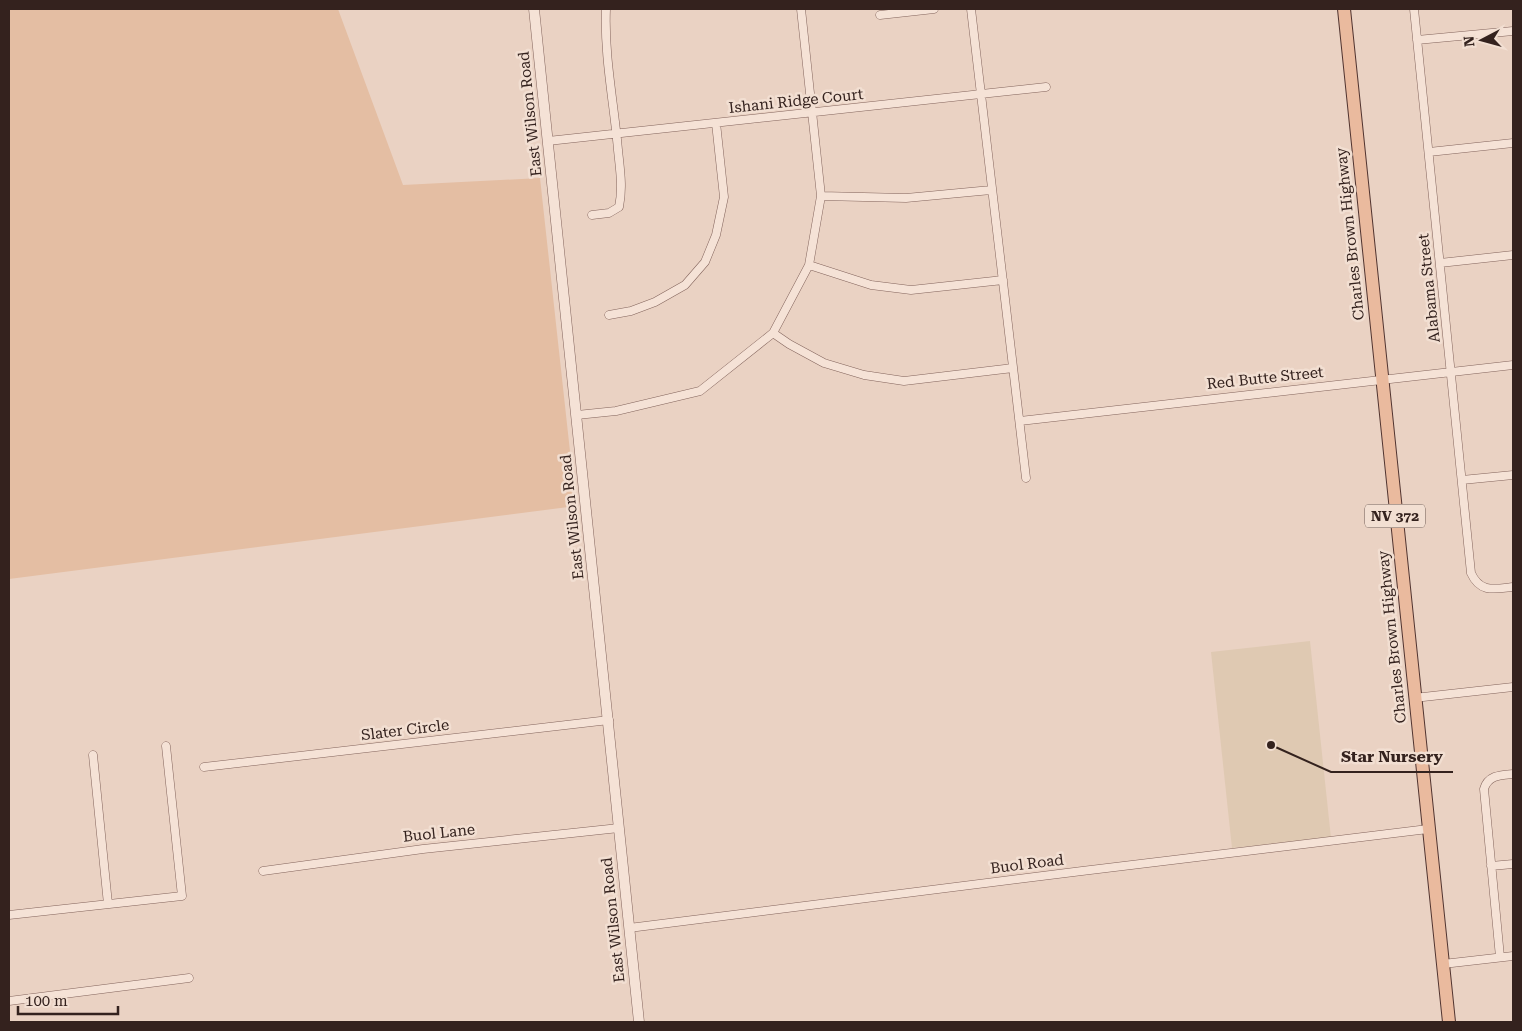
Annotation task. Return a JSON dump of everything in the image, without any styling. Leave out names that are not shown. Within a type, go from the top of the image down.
[{"type":"main road","name":"Charles Brown Highway","points":[[1344,9],[1449,1022]]},
{"type":"street","name":"East Wilson Road","points":[[534,9],[639,1022]]},
{"type":"street","points":[[592,215],[609,212],[619,207],[622,192],[605,35],[606,9]]},
{"type":"street","points":[[577,415],[616,411],[700,391],[773,333],[809,265],[821,196],[801,9]]},
{"type":"street","points":[[880,15],[934,9]]},
{"type":"street","points":[[971,9],[1026,478]]},
{"type":"street","name":"Alabama Street","points":[[1414,9],[1471,573],[1474,581],[1487,589],[1513,587]]},
{"type":"street","points":[[1417,40],[1513,31]]},
{"type":"street","name":"Ishani Ridge Court","points":[[548,141],[1046,88]]},
{"type":"street","points":[[609,315],[631,311],[655,302],[684,285],[705,262],[716,234],[724,197],[716,123]]},
{"type":"street","points":[[1429,152],[1513,143]]},
{"type":"street","points":[[821,196],[906,198],[991,190]]},
{"type":"street","points":[[1440,263],[1513,256]]},
{"type":"street","points":[[809,265],[872,285],[911,290],[1003,280]]},
{"type":"street","points":[[773,333],[824,363],[864,375],[904,381],[1013,368]]},
{"type":"street","name":"Red Butte Street","points":[[1020,421],[1513,365]]},
{"type":"street","points":[[1462,480],[1513,475]]},
{"type":"street","points":[[1414,698],[1513,687]]},
{"type":"street","name":"Slater Circle","points":[[204,767],[608,720]]},
{"type":"street","points":[[9,915],[182,896],[166,746]]},
{"type":"street","points":[[93,755],[108,904]]},
{"type":"street","points":[[1500,957],[1490,862],[1485,785],[1496,776],[1513,774]]},
{"type":"street","name":"Buol Lane","points":[[263,871],[414,850],[619,828]]},
{"type":"street","name":"Buol Road","points":[[629,928],[1428,829]]},
{"type":"street","points":[[1490,862],[1513,864]]},
{"type":"street","points":[[1443,964],[1513,956]]},
{"type":"street","points":[[9,1001],[188,978]]},
{"type":"shaded area","points":[[1310,641],[1331,838],[1232,848],[1211,652]]},
{"type":"sand","points":[[9,9],[338,9],[403,185],[540,178],[576,506],[9,579]]},
{"type":"place","name":"Star Nursery","points":[[1271,745]]}]
